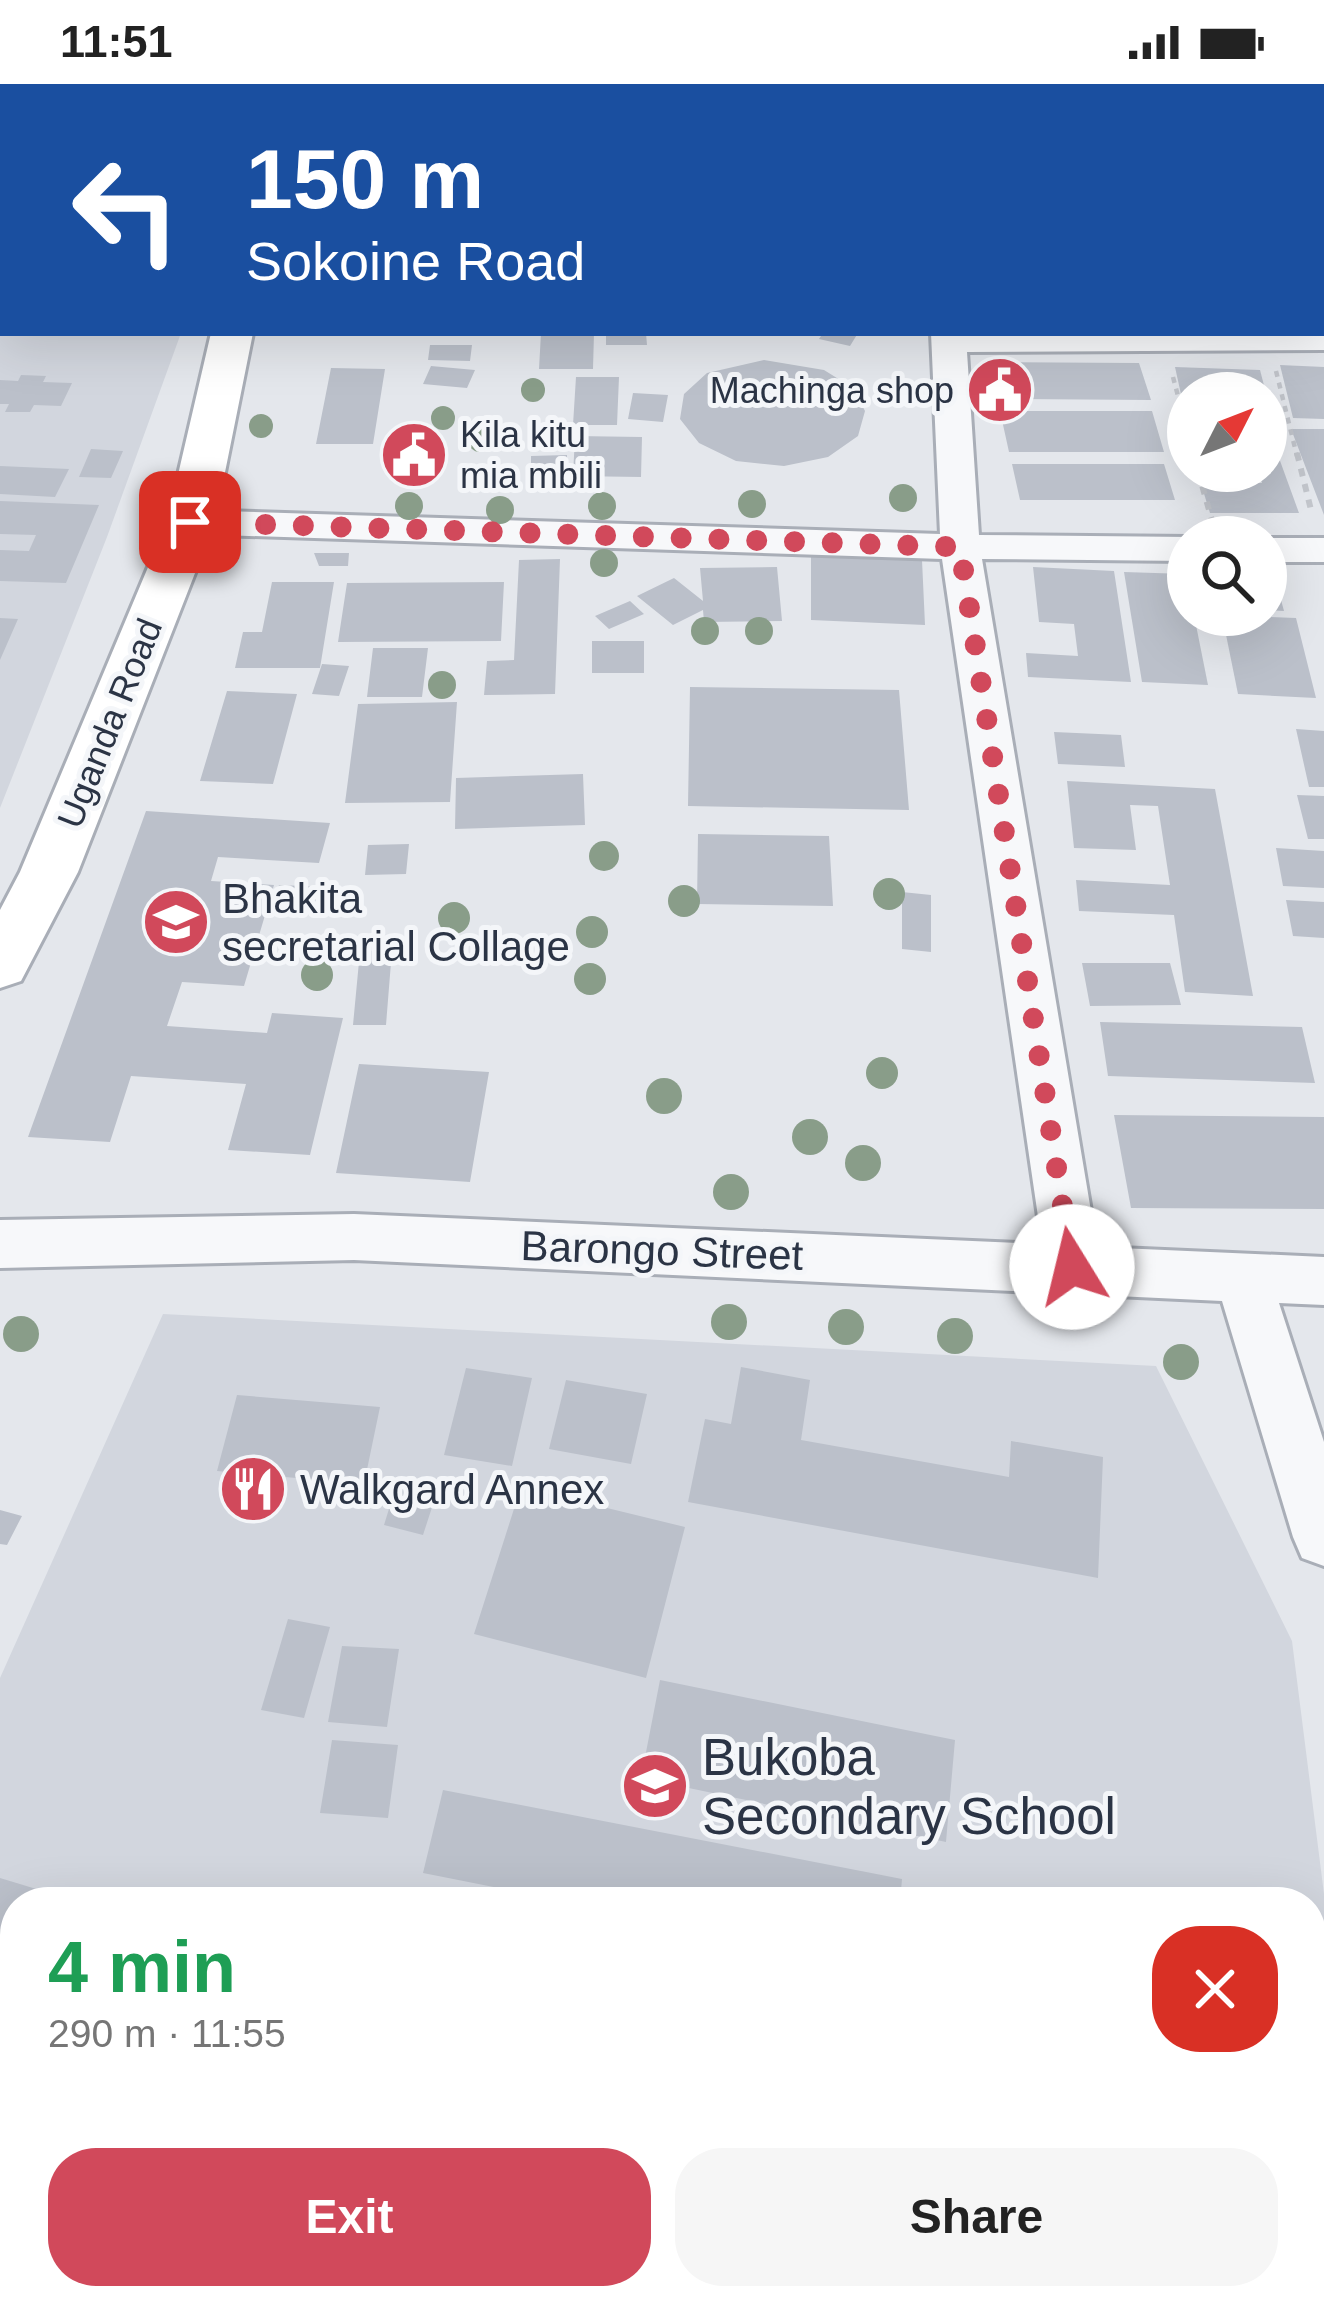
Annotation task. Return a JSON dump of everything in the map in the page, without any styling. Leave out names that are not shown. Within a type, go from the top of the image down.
[{"type":"main road","name":"Uganda Road","points":[[0,965],[49,872],[190,522],[231,336]]},
{"type":"street","points":[[1072,1267],[960,547],[948,338],[1324,338]]},
{"type":"street","points":[[190,522],[960,547],[1167,549]]},
{"type":"street","points":[[1287,551],[1323,554]]},
{"type":"street","name":"Barongo Street","points":[[0,1244],[354,1237],[1324,1281]]},
{"type":"street","points":[[1244,1279],[1324,1537]]},
{"type":"path","points":[[1268,340],[1323,554]]},
{"type":"path","points":[[1163,341],[1171,372]]},
{"type":"shaded area","points":[[0,336],[180,336],[107,537],[0,808]]},
{"type":"shaded area","name":"Bukoba Secondary School","points":[[163,1314],[1156,1366],[1292,1641],[1323,1887],[0,1887],[0,1678]]},
{"type":"building","points":[[541,336],[594,336],[593,369],[539,369]]},
{"type":"building","points":[[606,336],[646,336],[647,345],[606,345]]},
{"type":"building","points":[[821,336],[856,336],[850,346],[819,339]]},
{"type":"building","points":[[430,345],[472,345],[470,361],[428,360]]},
{"type":"building","points":[[764,360],[824,370],[853,388],[865,411],[858,436],[828,457],[784,466],[736,461],[699,443],[680,419],[684,394],[707,373]]},
{"type":"building","points":[[992,362],[1139,363],[1151,400],[1000,399]]},
{"type":"building","points":[[1280,365],[1324,367],[1324,419],[1293,418],[1287,372],[1282,372]]},
{"type":"building","points":[[431,366],[475,370],[467,388],[423,384]]},
{"type":"building","points":[[1175,367],[1261,372],[1176,372]]},
{"type":"building","points":[[331,368],[385,369],[373,444],[316,444]]},
{"type":"building","points":[[21,375],[72,383],[61,406],[34,405],[30,412],[5,412],[9,404],[0,404],[0,380],[18,381]]},
{"type":"building","points":[[576,377],[619,377],[617,425],[573,425]]},
{"type":"building","points":[[633,393],[668,395],[663,422],[628,419]]},
{"type":"building","points":[[1000,411],[1152,411],[1164,452],[1009,452]]},
{"type":"building","points":[[1291,429],[1324,429],[1324,515]]},
{"type":"building","points":[[575,436],[642,437],[641,477],[573,476]]},
{"type":"building","points":[[91,449],[123,451],[111,478],[79,477]]},
{"type":"building","points":[[567,455],[567,477],[531,478],[531,456]]},
{"type":"building","points":[[1012,464],[1164,464],[1167,492],[1173,492],[1175,500],[1020,500]]},
{"type":"building","points":[[0,466],[69,469],[55,497],[0,494]]},
{"type":"building","points":[[1287,480],[1299,513],[1210,513],[1204,492],[1287,492]]},
{"type":"building","points":[[0,501],[99,505],[66,583],[0,581],[0,550],[29,551],[36,535],[0,534]]},
{"type":"building","points":[[314,553],[349,553],[348,566],[319,566]]},
{"type":"building","points":[[811,556],[922,560],[925,625],[811,620]]},
{"type":"building","points":[[560,559],[555,694],[484,695],[487,661],[514,660],[519,560]]},
{"type":"building","points":[[777,567],[782,621],[704,622],[703,610],[673,625],[637,596],[674,578],[703,601],[700,568]]},
{"type":"building","points":[[1033,567],[1114,571],[1131,682],[1028,677],[1026,653],[1078,656],[1074,624],[1039,622]]},
{"type":"building","points":[[1124,572],[1167,573],[1167,636],[1198,636],[1208,685],[1142,682]]},
{"type":"building","points":[[272,582],[334,582],[320,668],[235,668],[243,632],[262,632]]},
{"type":"building","points":[[504,582],[501,641],[338,642],[347,583]]},
{"type":"building","points":[[630,601],[644,614],[609,629],[595,616]]},
{"type":"building","points":[[0,618],[18,619],[0,660]]},
{"type":"building","points":[[1287,618],[1296,618],[1316,698],[1238,694],[1226,636],[1287,636]]},
{"type":"building","points":[[592,641],[644,641],[644,673],[592,673]]},
{"type":"building","points":[[373,648],[428,648],[422,697],[367,697]]},
{"type":"building","points":[[322,664],[349,666],[339,696],[312,694]]},
{"type":"building","points":[[690,687],[899,690],[909,810],[688,806]]},
{"type":"building","points":[[227,691],[297,694],[273,784],[200,781]]},
{"type":"building","points":[[457,702],[450,802],[345,803],[358,704]]},
{"type":"building","points":[[1296,729],[1324,731],[1324,787],[1309,787]]},
{"type":"building","points":[[1054,732],[1121,735],[1125,767],[1058,764]]},
{"type":"building","points":[[583,774],[585,825],[455,829],[456,778]]},
{"type":"building","points":[[1067,781],[1215,789],[1253,996],[1185,992],[1174,915],[1079,911],[1076,880],[1170,885],[1158,806],[1130,805],[1136,850],[1074,848]]},
{"type":"building","points":[[1297,795],[1324,796],[1324,839],[1308,839]]},
{"type":"building","points":[[146,811],[330,823],[319,863],[218,857],[211,881],[274,885],[244,986],[182,982],[167,1026],[267,1033],[272,1013],[343,1018],[310,1155],[228,1150],[246,1084],[131,1076],[110,1142],[28,1137]]},
{"type":"building","points":[[698,834],[829,836],[833,906],[697,904]]},
{"type":"building","points":[[409,844],[406,874],[365,875],[368,845]]},
{"type":"building","points":[[1276,848],[1324,851],[1324,888],[1283,886]]},
{"type":"building","points":[[279,885],[325,887],[318,913],[272,910]]},
{"type":"building","points":[[902,892],[931,895],[931,952],[902,949]]},
{"type":"building","points":[[1286,900],[1324,902],[1324,938],[1293,936]]},
{"type":"building","points":[[392,950],[386,1025],[353,1025],[360,951]]},
{"type":"building","points":[[1082,963],[1170,963],[1181,1005],[1090,1006]]},
{"type":"building","points":[[1100,1022],[1302,1027],[1315,1083],[1108,1076]]},
{"type":"building","points":[[359,1064],[489,1072],[470,1182],[336,1173]]},
{"type":"building","points":[[1114,1115],[1324,1117],[1324,1209],[1131,1208]]},
{"type":"building","points":[[741,1367],[810,1380],[801,1440],[1009,1477],[1011,1441],[1103,1457],[1098,1578],[688,1502],[705,1419],[731,1424]]},
{"type":"building","points":[[466,1368],[532,1378],[512,1466],[444,1455]]},
{"type":"building","points":[[566,1380],[647,1394],[631,1464],[549,1449]]},
{"type":"building","points":[[237,1395],[380,1407],[364,1484],[217,1471]]},
{"type":"building","points":[[397,1483],[437,1492],[423,1535],[384,1525]]},
{"type":"building","points":[[521,1487],[685,1527],[646,1678],[474,1634]]},
{"type":"building","points":[[0,1510],[22,1516],[7,1545],[0,1544]]},
{"type":"building","points":[[288,1619],[330,1627],[304,1718],[261,1710]]},
{"type":"building","points":[[342,1646],[399,1649],[387,1727],[328,1722]]},
{"type":"building","points":[[660,1680],[955,1740],[946,1842],[641,1778]]},
{"type":"building","points":[[332,1740],[398,1745],[388,1818],[320,1813]]},
{"type":"building","points":[[443,1790],[902,1879],[901,1887],[494,1887],[423,1873]]},
{"type":"building","points":[[0,1878],[30,1887],[0,1887]]},
{"type":"place","name":"Machinga shop","points":[[1000,390]]},
{"type":"place","name":"Kila kitu mia mbili","points":[[414,455]]},
{"type":"place","name":"Bhakita secretarial Collage","points":[[176,922]]},
{"type":"place","name":"Walkgard Annex","points":[[253,1489]]},
{"type":"place","name":"Bukoba Secondary School","points":[[655,1786]]},
{"type":"route","points":[[190,522],[960,547],[1072,1267]]}]
